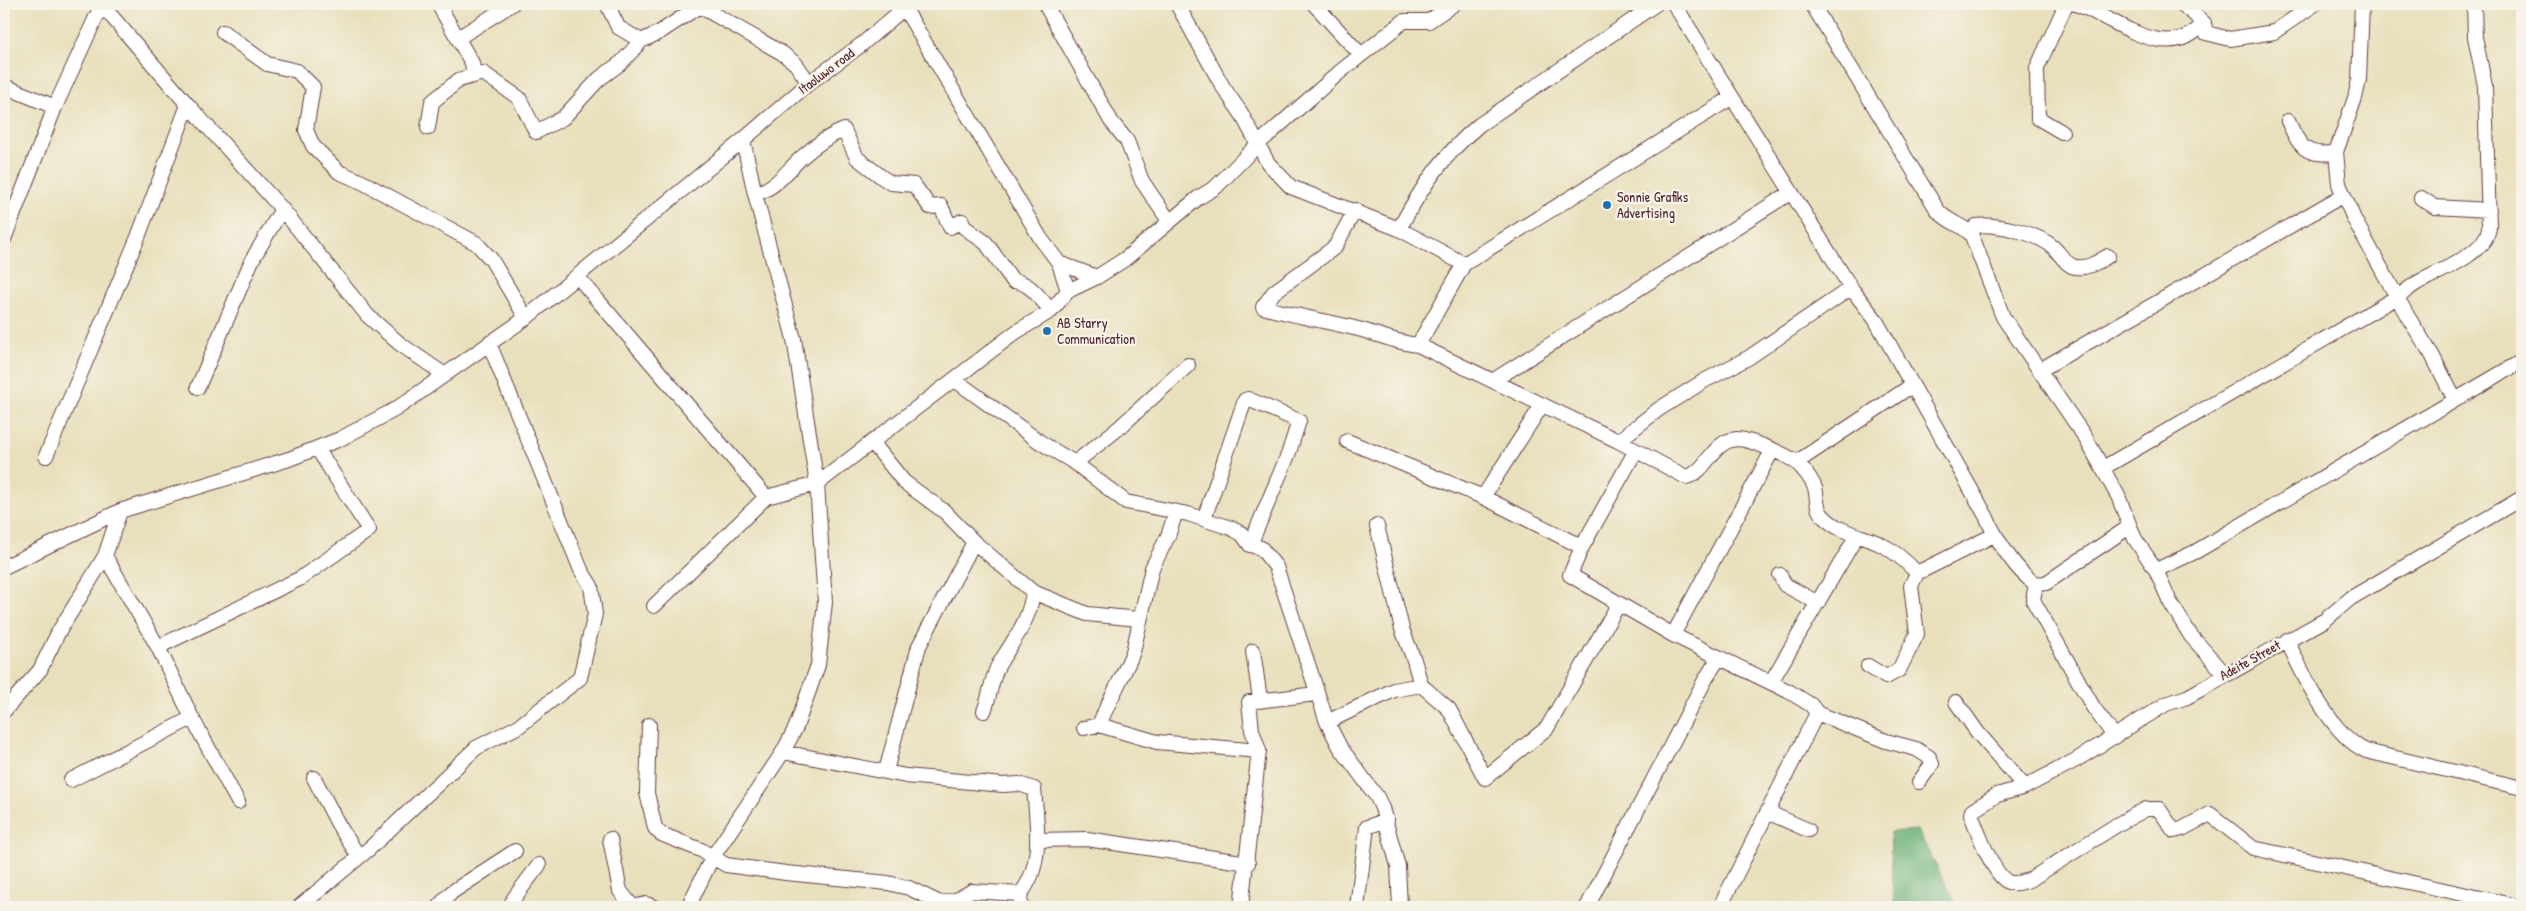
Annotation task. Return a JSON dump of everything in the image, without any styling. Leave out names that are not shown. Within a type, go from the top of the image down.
[{"type":"street","points":[[4,239],[8,217],[101,4],[188,105],[282,209],[368,316],[400,344],[445,375]]},
{"type":"street","points":[[438,4],[472,62],[474,75]]},
{"type":"street","points":[[458,38],[512,4]]},
{"type":"street","points":[[607,4],[618,26],[641,41]]},
{"type":"street","points":[[1045,4],[1111,121],[1126,141],[1142,181],[1169,221]]},
{"type":"street","points":[[1177,4],[1223,87],[1274,171],[1291,187],[1355,210],[1399,229],[1464,264]]},
{"type":"street","points":[[1314,4],[1361,55]]},
{"type":"street","points":[[654,606],[766,497],[816,484],[1016,332],[1051,311],[1068,291],[1097,277],[1125,259],[1169,221],[1216,187],[1258,144],[1361,55],[1404,21],[1429,21],[1454,4]]},
{"type":"street","points":[[1399,229],[1420,190],[1454,146],[1479,125],[1656,4]]},
{"type":"street","points":[[1674,4],[1790,193],[1851,288],[1875,319],[1911,386],[1986,516],[1994,535],[2022,572],[2036,584]]},
{"type":"street","points":[[2062,132],[2038,118],[2036,74],[2044,48],[2066,4]]},
{"type":"street","points":[[2076,4],[2154,40],[2188,36],[2196,32],[2204,23]]},
{"type":"street","points":[[2182,4],[2204,23],[2206,34],[2230,39],[2264,34],[2283,27],[2315,4]]},
{"type":"street","points":[[2362,4],[2359,80],[2351,112],[2336,152],[2336,168],[2342,196],[2455,400]]},
{"type":"street","points":[[2103,468],[2397,297],[2416,283],[2465,257],[2484,241],[2489,232],[2485,86],[2475,37],[2474,4]]},
{"type":"street","points":[[428,128],[432,102],[459,80],[483,73],[519,98],[527,109],[536,132],[563,118],[599,80],[622,62],[641,41],[660,32],[697,5],[782,53],[796,64],[809,83]]},
{"type":"street","points":[[1818,6],[1938,211],[1953,224],[1965,228],[1970,233],[2003,317],[2040,370],[2103,468],[2127,516],[2129,527],[2156,570],[2170,602],[2191,636],[2225,674]]},
{"type":"street","points":[[907,7],[1042,239],[1059,263],[1068,291]]},
{"type":"street","name":"Itaoluwo road","points":[[4,567],[120,511],[247,473],[317,448],[340,439],[396,409],[526,318],[743,140],[809,83],[907,7]]},
{"type":"street","points":[[224,32],[267,64],[297,71],[314,87],[306,130],[313,146],[339,172],[362,182],[476,244],[491,260],[526,318]]},
{"type":"street","points":[[4,86],[56,107]]},
{"type":"street","points":[[1418,345],[1464,264],[1731,98]]},
{"type":"street","points":[[46,456],[138,237],[188,105]]},
{"type":"street","points":[[2288,120],[2298,141],[2307,150],[2318,154],[2336,152]]},
{"type":"street","points":[[755,194],[776,184],[802,156],[826,139],[844,130],[857,158],[889,182],[914,186],[930,207],[941,206],[950,227],[962,220],[964,227],[986,243],[1013,281],[1020,281],[1032,290],[1051,311]]},
{"type":"street","points":[[688,907],[712,858],[783,752],[809,694],[818,665],[822,636],[824,561],[816,484],[794,339],[755,194],[743,140]]},
{"type":"street","points":[[1494,380],[1790,193]]},
{"type":"street","points":[[2040,370],[2342,196]]},
{"type":"street","points":[[2421,198],[2435,207],[2489,210]]},
{"type":"street","points":[[198,386],[252,260],[282,209]]},
{"type":"street","points":[[1355,210],[1335,247],[1274,292],[1263,307],[1297,317],[1356,328],[1400,343],[1418,345],[1618,441],[1686,477],[1700,468],[1712,453],[1729,441],[1736,439],[1756,442],[1797,462],[1815,488],[1818,509],[1822,516],[1843,531],[1890,549],[1900,555],[1917,573]]},
{"type":"street","points":[[1970,233],[1976,226],[1984,224],[2013,230],[2044,242],[2069,264],[2077,267],[2090,266],[2108,256]]},
{"type":"street","points":[[1059,263],[1097,277]]},
{"type":"street","points":[[577,276],[766,497]]},
{"type":"street","points":[[1618,441],[1659,408],[1748,358],[1851,288]]},
{"type":"street","points":[[299,907],[359,857],[476,748],[520,726],[574,685],[583,673],[595,614],[591,586],[581,570],[489,343]]},
{"type":"street","points":[[2156,570],[2195,552],[2522,361]]},
{"type":"street","points":[[1075,463],[1120,427],[1188,365]]},
{"type":"street","points":[[955,380],[1040,442],[1075,463],[1126,502],[1204,519],[1242,534],[1250,545],[1260,548],[1276,567],[1316,694],[1327,722],[1340,748],[1377,796],[1387,820],[1398,866],[1400,907]]},
{"type":"street","points":[[1797,462],[1911,386]]},
{"type":"street","points":[[1204,519],[1245,400],[1248,399],[1299,421],[1288,455],[1250,545]]},
{"type":"street","points":[[1484,497],[1542,405]]},
{"type":"street","points":[[1347,441],[1484,497],[1582,547]]},
{"type":"street","points":[[872,442],[904,482],[945,512],[974,542],[1033,592],[1087,614],[1139,619]]},
{"type":"street","points":[[158,647],[301,578],[369,530],[317,448]]},
{"type":"street","points":[[1673,635],[1772,451]]},
{"type":"street","points":[[1636,452],[1582,547],[1570,575],[1618,605],[1673,635],[1718,659],[1771,682],[1807,702],[1817,714],[1886,742],[1921,751],[1929,757],[1932,764],[1919,782]]},
{"type":"street","name":"Adeite Street","points":[[2522,498],[2367,588],[2351,598],[2325,620],[2186,697],[2166,704],[2114,737],[2025,787],[1997,795],[1972,811],[1982,841],[1999,874],[2008,882],[2018,884],[2031,879],[2120,823],[2146,809],[2159,809],[2174,831],[2182,830],[2210,814],[2252,848],[2522,907]]},
{"type":"street","points":[[4,711],[40,670],[58,634],[105,556],[120,511]]},
{"type":"street","points":[[1099,725],[1133,652],[1152,568],[1168,536],[1176,512]]},
{"type":"street","points":[[1377,526],[1402,629],[1421,685],[1449,709],[1485,778],[1548,728],[1618,605]]},
{"type":"street","points":[[2036,584],[2052,581],[2129,527]]},
{"type":"street","points":[[1868,666],[1886,677],[1896,674],[1908,655],[1918,629],[1911,586],[1917,573],[1994,535]]},
{"type":"street","points":[[1771,682],[1856,537]]},
{"type":"street","points":[[886,771],[919,646],[974,542]]},
{"type":"street","points":[[105,556],[158,647],[192,718],[238,802]]},
{"type":"street","points":[[1780,575],[1785,584],[1818,603]]},
{"type":"street","points":[[2036,584],[2033,600],[2093,707],[2114,737]]},
{"type":"street","points":[[984,711],[998,667],[1013,646],[1027,618],[1033,592]]},
{"type":"street","points":[[2287,640],[2304,675],[2331,720],[2342,735],[2356,746],[2366,751],[2522,788]]},
{"type":"street","points":[[1253,651],[1260,699]]},
{"type":"street","points":[[1587,907],[1705,680],[1718,659]]},
{"type":"street","points":[[1327,722],[1394,690],[1421,685]]},
{"type":"street","points":[[1242,907],[1259,751],[1252,730],[1248,702],[1260,699],[1316,694]]},
{"type":"street","points":[[1956,702],[1978,733],[2025,787]]},
{"type":"street","points":[[1720,907],[1817,714]]},
{"type":"street","points":[[71,780],[192,718]]},
{"type":"street","points":[[649,725],[647,793],[656,828],[661,834],[701,850],[712,858],[737,868],[888,883],[909,888],[940,903],[956,900],[972,891],[1020,901],[1032,875],[1037,840],[1034,788],[1019,784],[935,780],[783,752]]},
{"type":"street","points":[[1084,728],[1099,725],[1157,742],[1259,751]]},
{"type":"street","points":[[314,778],[338,824],[359,857]]},
{"type":"street","points":[[1767,812],[1808,830]]},
{"type":"street","points":[[1357,907],[1367,827],[1387,820]]},
{"type":"street","points":[[610,839],[620,891],[633,907],[646,904],[654,907]]},
{"type":"street","points":[[1037,840],[1087,839],[1248,863]]},
{"type":"street","points":[[438,907],[452,892],[515,851]]},
{"type":"street","points":[[510,907],[514,898],[538,866]]},
{"type":"green space","points":[[1917,830],[1958,907],[1894,907],[1890,832]]},
{"type":"place","name":"Sonnie Grafiks Advertising","points":[[1607,205]]},
{"type":"place","name":"AB Starry Communication","points":[[1047,331]]}]
